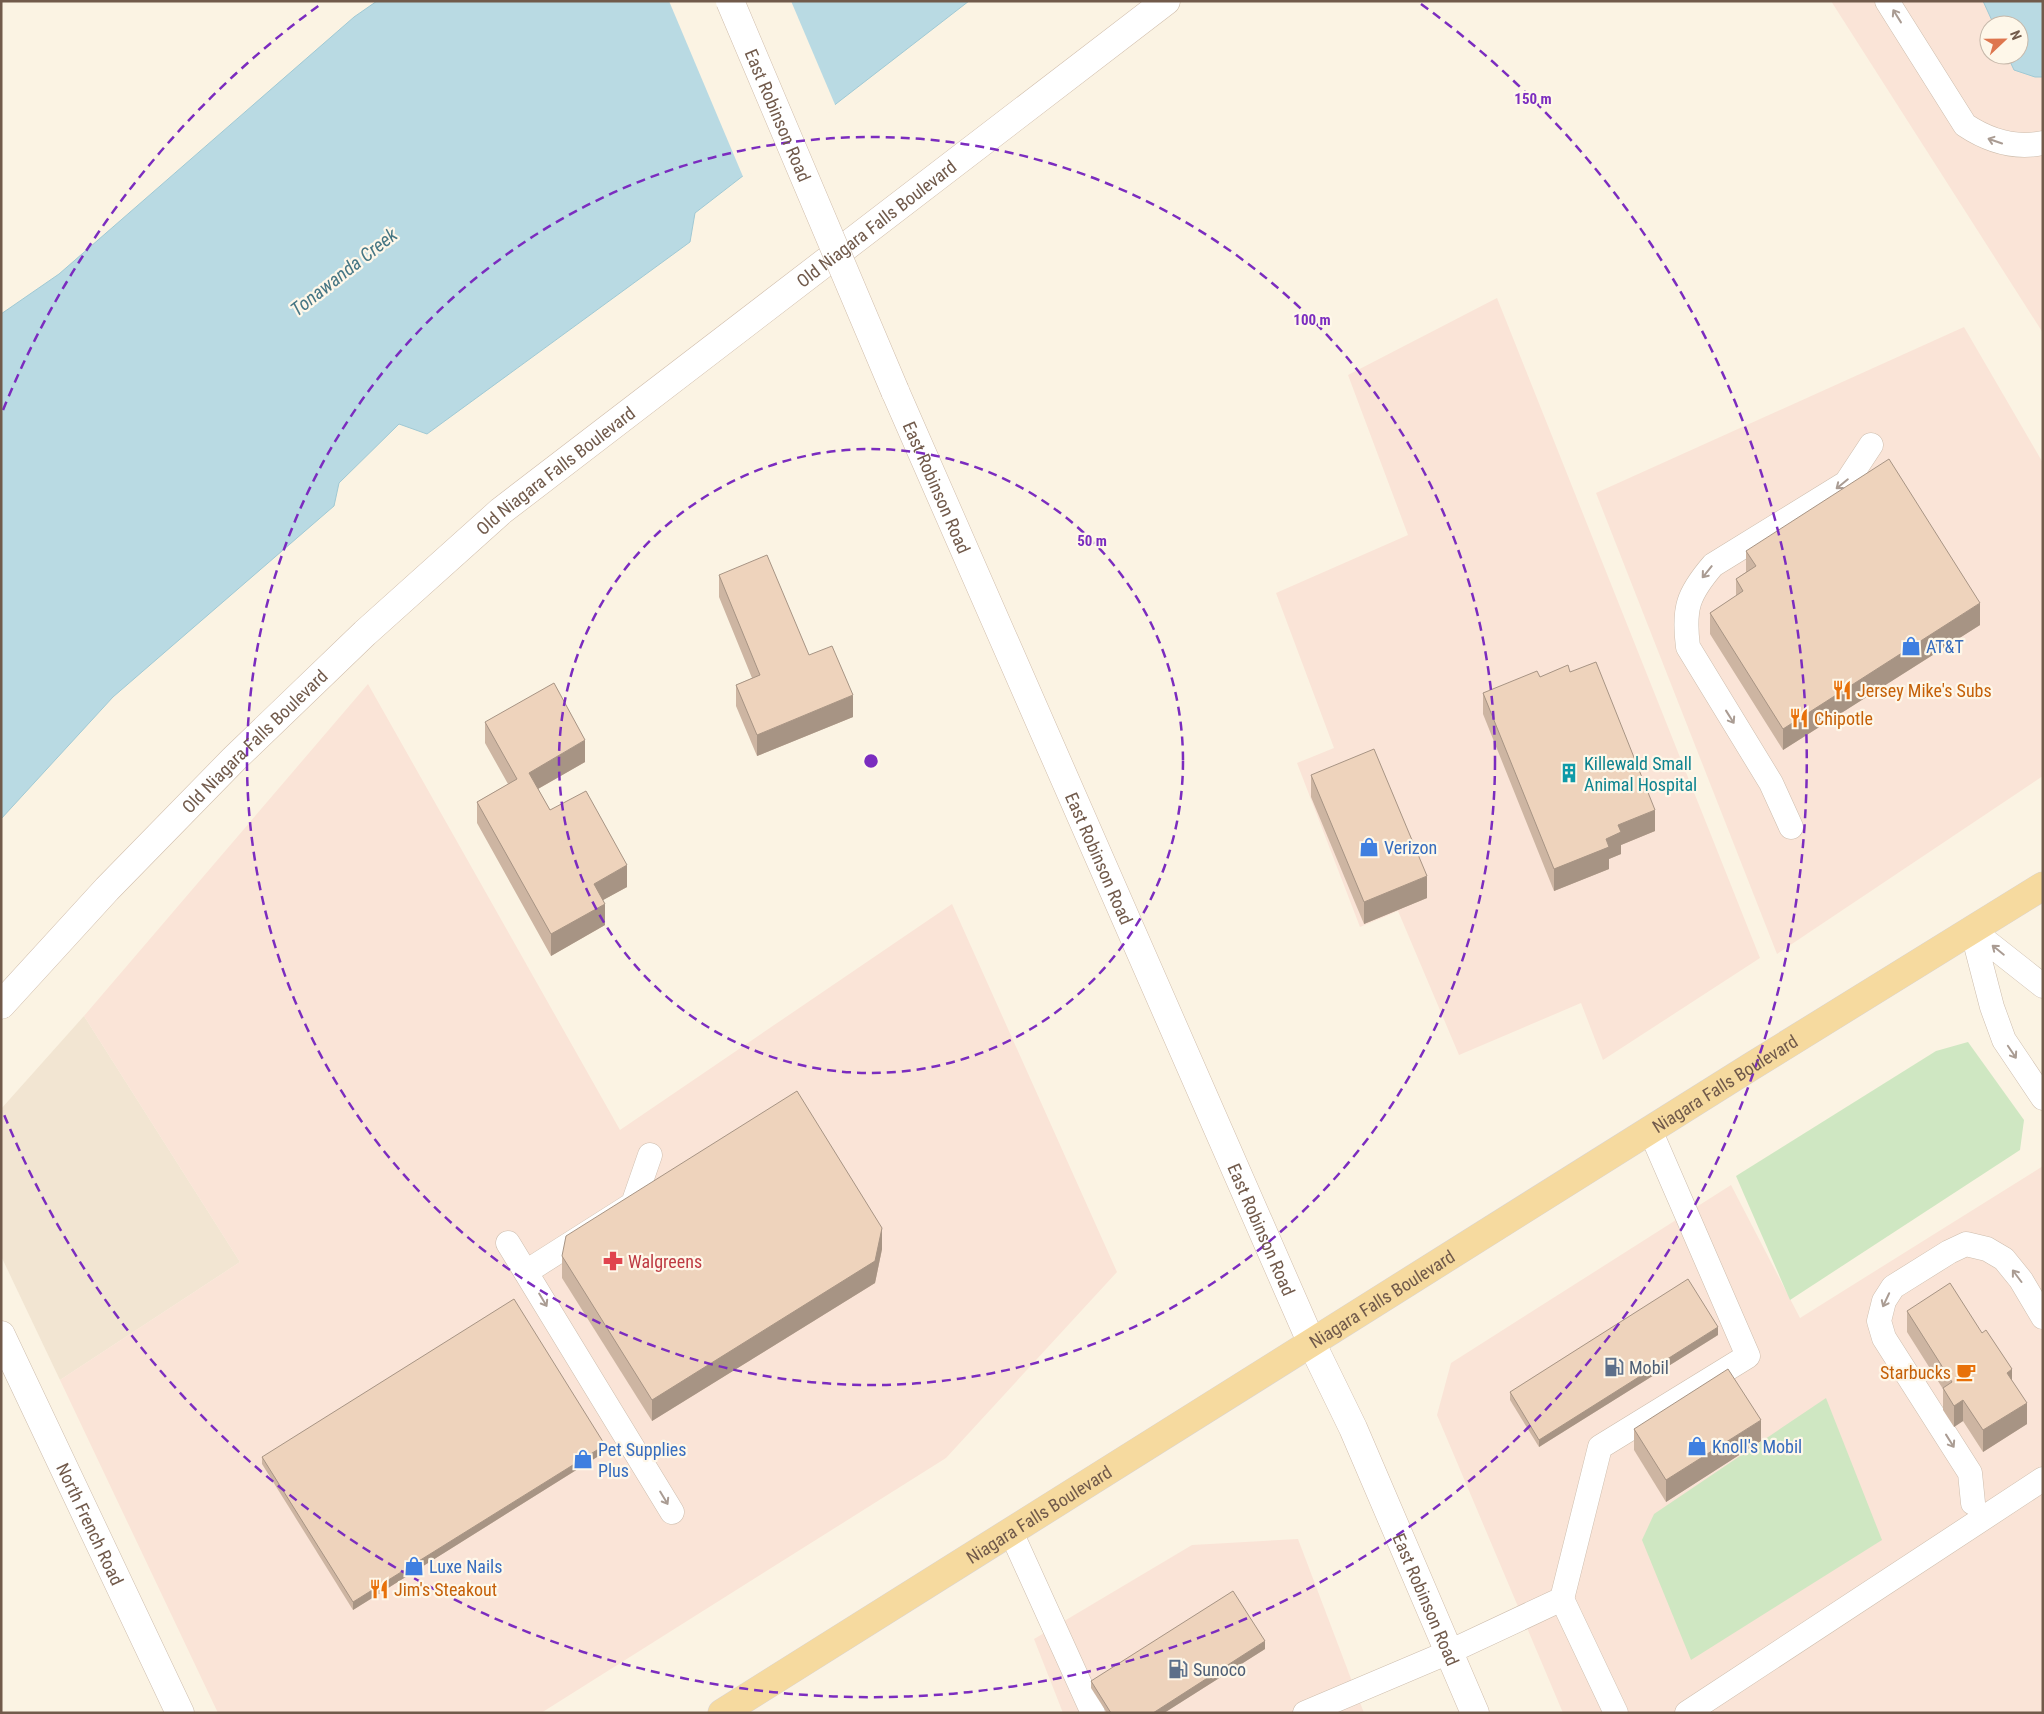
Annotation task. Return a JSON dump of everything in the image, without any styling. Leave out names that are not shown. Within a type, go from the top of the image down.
[{"type":"main road","name":"Niagara Falls Boulevard","points":[[722,1713],[1650,1130],[2043,886]]},
{"type":"street","name":"East Robinson Road","points":[[730,1],[895,391],[1312,1344],[1354,1428],[1475,1713]]},
{"type":"street","name":"Old Niagara Falls Boulevard","points":[[1,1004],[107,889],[234,759],[366,633],[501,511],[1166,1]]},
{"type":"street","name":"North French Road","points":[[1,1335],[180,1713]]},
{"type":"lane","points":[[1887,1],[1965,125],[1983,137],[2004,144],[2043,143]]},
{"type":"lane","points":[[1791,827],[1771,783],[1688,646],[1685,622],[1688,601],[1699,581],[1713,564],[1846,482],[1871,445]]},
{"type":"lane","points":[[1972,930],[2043,986]]},
{"type":"lane","points":[[1972,930],[1992,1007],[2004,1040],[2043,1098]]},
{"type":"lane","points":[[1616,1713],[1562,1599],[1600,1447],[1748,1356],[1650,1130]]},
{"type":"lane","points":[[526,1272],[633,1204],[650,1155]]},
{"type":"lane","points":[[508,1243],[672,1512]]},
{"type":"lane","points":[[1973,1504],[1970,1474],[1884,1338],[1878,1321],[1884,1301],[1893,1287],[1949,1252],[1966,1244],[1987,1249],[2004,1259],[2021,1280],[2043,1317]]},
{"type":"lane","points":[[1687,1713],[2043,1478]]},
{"type":"lane","points":[[1011,1532],[1093,1713]]},
{"type":"lane","points":[[1305,1713],[1449,1652],[1562,1599]]},
{"type":"shaded area","points":[[1831,1],[2043,1],[2043,333]]},
{"type":"shaded area","points":[[1497,298],[1760,958],[1603,1060],[1581,1003],[1459,1055],[1398,911],[1360,927],[1297,763],[1334,748],[1276,593],[1408,535],[1348,375]]},
{"type":"shaded area","points":[[1964,327],[2043,463],[2043,776],[1777,954],[1596,493]]},
{"type":"shaded area","points":[[368,684],[620,1130],[952,904],[1117,1272],[946,1458],[541,1713],[218,1713],[60,1380],[240,1262],[84,1016]]},
{"type":"shaded area","points":[[84,1016],[240,1262],[60,1380],[1,1256],[1,1109]]},
{"type":"shaded area","points":[[2043,1166],[2043,1713],[1563,1713],[1437,1415],[1451,1363],[1731,1185],[1800,1318]]},
{"type":"shaded area","points":[[1298,1539],[1364,1713],[1063,1713],[1034,1639],[1192,1545]]},
{"type":"green space","points":[[1968,1042],[2024,1120],[2020,1150],[1790,1300],[1736,1176],[1936,1051]]},
{"type":"green space","points":[[1826,1398],[1882,1540],[1691,1660],[1642,1540],[1654,1514]]},
{"type":"water","name":"Tonawanda Creek","points":[[377,1],[969,1],[695,213],[690,242],[427,434],[399,424],[339,483],[334,506],[113,697],[1,819],[1,314],[59,274],[354,17]]},
{"type":"water","points":[[1983,1],[2043,1],[2043,77],[2035,77],[2014,70],[2012,65],[2029,65],[2029,15],[1989,15]]},
{"type":"pier","points":[[669,1],[791,1],[836,107],[744,179]]},
{"type":"building","points":[[1889,459],[1980,603],[1783,729],[1710,613],[1743,591],[1736,579],[1756,566],[1746,551]]},
{"type":"building","points":[[767,555],[809,655],[832,646],[853,695],[757,735],[736,685],[760,675],[719,575]]},
{"type":"building","name":"Killewald Small Animal Hospital","points":[[1596,662],[1655,810],[1618,825],[1621,832],[1606,839],[1609,847],[1554,869],[1483,693],[1537,671],[1540,677],[1568,665],[1570,672]]},
{"type":"building","points":[[554,683],[585,740],[529,773],[550,810],[586,791],[627,865],[594,884],[605,904],[551,934],[477,802],[517,779],[485,722]]},
{"type":"building","name":"Verizon","points":[[1374,749],[1427,876],[1364,902],[1311,775]]},
{"type":"building","name":"Walgreens","points":[[797,1091],[882,1228],[875,1261],[652,1400],[562,1256],[566,1236]]},
{"type":"building","name":"Mobil","points":[[1688,1279],[1718,1327],[1539,1440],[1510,1392]]},
{"type":"building","name":"Starbucks","points":[[1950,1283],[1982,1333],[1986,1330],[2012,1369],[2007,1373],[2027,1403],[1983,1430],[1963,1400],[1954,1406],[1943,1388],[1952,1382],[1907,1311]]},
{"type":"building","points":[[514,1299],[605,1445],[353,1602],[262,1457]]},
{"type":"building","name":"Knoll's Mobil","points":[[1728,1369],[1761,1420],[1666,1480],[1634,1429]]},
{"type":"building","name":"Sunoco","points":[[1233,1591],[1265,1641],[1153,1713],[1111,1713],[1091,1681]]},
{"type":"place","name":"AT&T","points":[[1911,646]]},
{"type":"place","name":"Jersey Mike's Subs","points":[[1842,690]]},
{"type":"place","name":"Chipotle","points":[[1799,718]]},
{"type":"place","name":"Killewald Small Animal Hospital","points":[[1569,773]]},
{"type":"place","name":"Verizon","points":[[1369,847]]},
{"type":"place","name":"Walgreens","points":[[613,1261]]},
{"type":"place","name":"Mobil","points":[[1614,1367]]},
{"type":"place","name":"Starbucks","points":[[1966,1372]]},
{"type":"place","name":"Knoll's Mobil","points":[[1697,1446]]},
{"type":"place","name":"Pet Supplies Plus","points":[[583,1459]]},
{"type":"place","name":"Luxe Nails","points":[[414,1566]]},
{"type":"place","name":"Jim's Steakout","points":[[379,1589]]},
{"type":"place","name":"Sunoco","points":[[1178,1669]]}]
